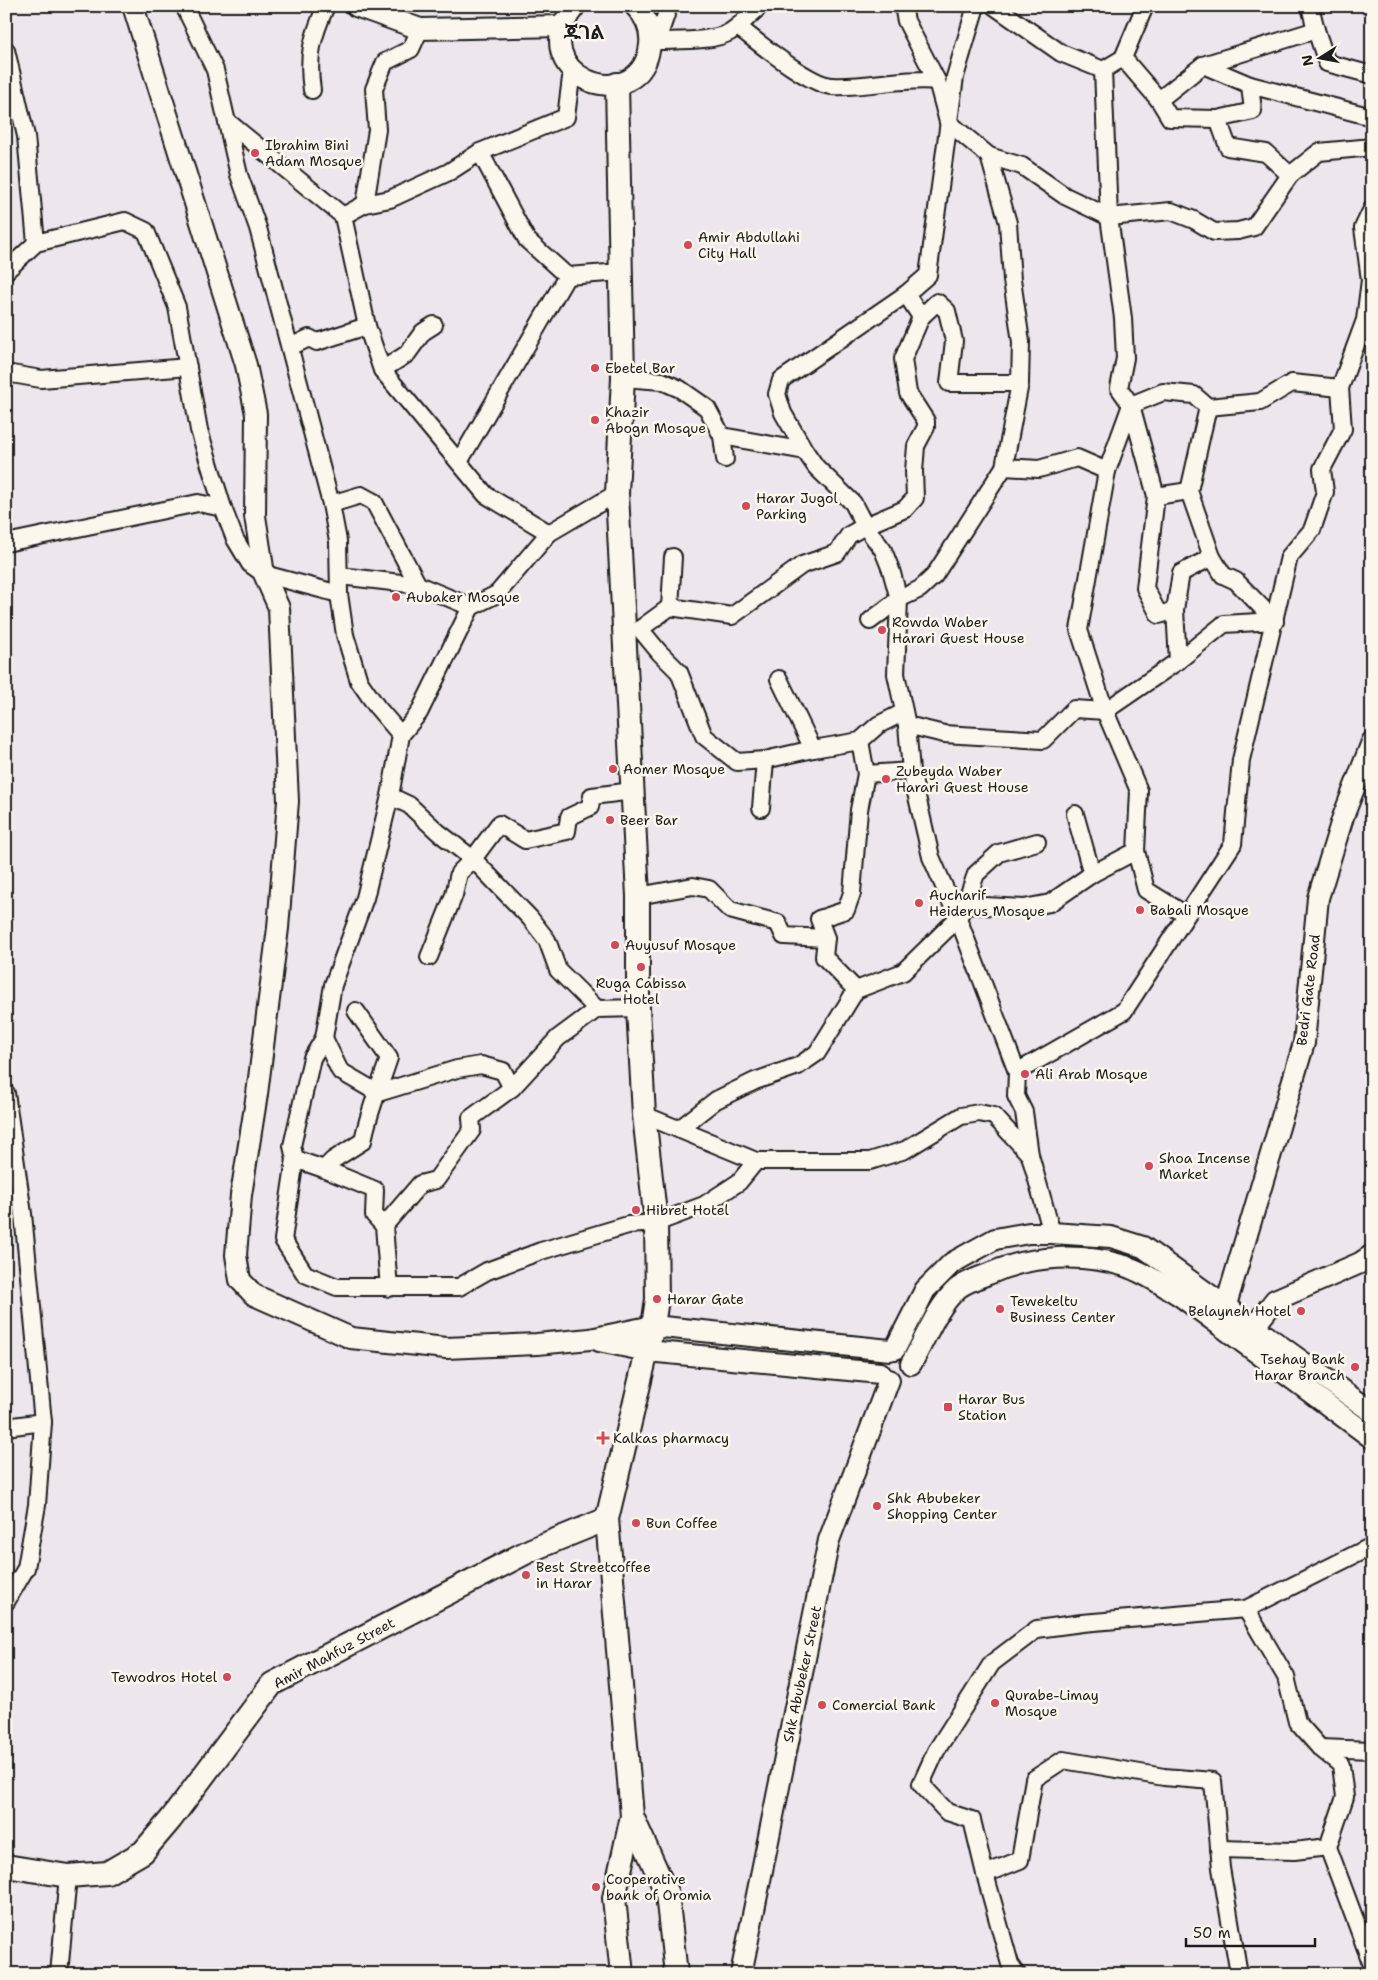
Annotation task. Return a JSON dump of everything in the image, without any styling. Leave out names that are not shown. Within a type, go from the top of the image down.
[{"type":"main road","points":[[617,84],[623,378],[617,493],[634,791],[638,896],[638,1008],[644,1115],[656,1222],[657,1299],[653,1326],[607,1519],[632,1816],[614,1898],[622,1974]]},
{"type":"main road","name":"Amir Mahfuz Street","points":[[6,1866],[68,1876],[107,1873],[143,1852],[171,1819],[272,1684],[531,1550],[607,1519]]},
{"type":"main road","points":[[632,1816],[667,1894],[676,1974]]},
{"type":"street","points":[[133,6],[246,365],[256,414],[255,516],[264,574],[279,608],[288,801],[278,928],[257,1094],[241,1195],[236,1255],[240,1280],[254,1295],[350,1338],[446,1348],[537,1344],[590,1339],[653,1326],[900,1349],[908,1355],[912,1364]]},
{"type":"street","points":[[184,6],[215,70],[239,175],[258,228],[331,504],[338,541],[339,594],[344,635],[359,681],[377,707],[401,735]]},
{"type":"street","points":[[312,90],[309,68],[316,29],[326,6]]},
{"type":"street","points":[[356,6],[420,29],[563,26]]},
{"type":"street","points":[[575,6],[563,26],[561,38],[565,61],[582,78],[593,83],[605,85],[617,84],[630,78],[640,69],[648,57],[670,6]]},
{"type":"street","points":[[635,6],[643,14],[654,42]]},
{"type":"street","points":[[654,42],[706,38],[728,33],[738,27],[760,6]]},
{"type":"street","points":[[903,6],[906,21],[936,81],[948,122],[988,156],[1022,166],[1065,196],[1109,217],[1172,211],[1194,220],[1214,232],[1238,231],[1254,227],[1290,175],[1319,152],[1372,147]]},
{"type":"street","points":[[976,6],[955,77],[928,274],[906,294],[782,380],[777,394],[783,412],[805,451],[816,467],[853,503],[883,550],[891,570],[899,599],[896,674],[906,718],[911,772],[931,857],[961,912],[1017,1072],[1016,1096],[1024,1112],[1030,1155],[1052,1233]]},
{"type":"street","points":[[994,6],[1061,53],[1104,70]]},
{"type":"street","points":[[1104,70],[1123,58],[1145,6]]},
{"type":"street","points":[[1310,6],[1316,30],[1328,63],[1372,76]]},
{"type":"street","points":[[738,27],[811,79],[830,86],[921,79],[936,81]]},
{"type":"street","points":[[365,204],[377,130],[374,88],[385,62],[411,49],[420,29]]},
{"type":"street","points":[[1158,100],[1203,65],[1316,30]]},
{"type":"street","points":[[6,50],[26,136],[36,243]]},
{"type":"street","points":[[1123,58],[1158,100],[1170,118],[1218,119],[1253,111],[1250,85]]},
{"type":"street","points":[[1203,65],[1250,85],[1372,117]]},
{"type":"street","points":[[343,216],[365,204],[390,199],[449,172],[480,152],[566,117],[572,70]]},
{"type":"street","points":[[1104,70],[1109,217],[1123,318],[1125,358],[1119,388],[1131,405],[1156,496],[1145,588],[1159,614],[1175,610]]},
{"type":"street","points":[[1218,119],[1228,147],[1266,153],[1290,175]]},
{"type":"street","points":[[228,122],[343,216],[367,326],[382,370],[486,495],[549,533]]},
{"type":"street","points":[[480,152],[527,240],[567,276],[622,272]]},
{"type":"street","points":[[870,621],[899,599],[920,589],[934,576],[1004,467],[1020,383],[1022,342],[1012,280],[1008,223],[988,156]]},
{"type":"street","points":[[1017,1072],[1124,1010],[1233,844],[1241,760],[1289,557],[1312,530],[1325,492],[1322,469],[1343,429],[1340,388],[1365,320],[1370,280],[1363,228],[1372,209]]},
{"type":"street","points":[[6,271],[36,243],[125,221],[146,232],[177,307],[199,430],[223,508],[235,539],[250,564],[264,574],[339,594]]},
{"type":"street","points":[[459,462],[567,276]]},
{"type":"street","points":[[906,294],[921,317]]},
{"type":"street","points":[[1020,383],[949,383],[954,342],[947,311],[937,302],[921,317],[903,359],[908,393],[926,421],[926,427],[916,446],[914,471],[915,498],[905,509],[849,535],[837,553],[802,565],[732,616],[670,606],[640,629],[679,672],[704,736],[737,762],[765,760],[860,741],[878,725],[906,718],[944,734],[1042,740],[1074,709],[1105,711],[1178,661],[1224,624],[1275,621]]},
{"type":"street","points":[[382,370],[407,354],[423,332],[434,325]]},
{"type":"street","points":[[290,347],[309,338],[317,342],[367,326]]},
{"type":"street","points":[[6,373],[40,379],[188,367]]},
{"type":"street","points":[[623,378],[662,381],[680,388],[706,408],[722,436],[725,459]]},
{"type":"street","points":[[1186,915],[1146,890],[1136,851],[1140,791],[1105,711],[1080,630],[1106,471],[1131,405],[1163,392],[1194,395],[1208,407],[1260,402],[1292,383],[1340,388]]},
{"type":"street","points":[[1208,407],[1189,491],[1212,557],[1223,575],[1236,581],[1275,621]]},
{"type":"street","points":[[722,436],[805,451]]},
{"type":"street","points":[[1004,467],[1039,469],[1077,458],[1106,471]]},
{"type":"street","points":[[1156,496],[1189,491]]},
{"type":"street","points":[[617,493],[549,533],[497,594],[471,607],[418,713],[401,735],[390,796],[365,898],[333,984],[324,1038],[312,1058],[292,1146],[295,1159],[283,1240],[305,1274],[337,1287],[459,1287],[487,1271],[541,1252],[628,1225],[656,1222],[704,1204],[739,1182],[756,1160]]},
{"type":"street","points":[[331,504],[361,496],[374,502],[418,585]]},
{"type":"street","points":[[6,543],[198,503],[223,508]]},
{"type":"street","points":[[670,606],[673,557]]},
{"type":"street","points":[[1178,661],[1175,610],[1181,573],[1212,557]]},
{"type":"street","points":[[340,576],[418,585],[471,607]]},
{"type":"street","points":[[778,679],[813,749]]},
{"type":"street","points":[[856,990],[824,957],[826,938],[818,919],[846,910],[852,893],[859,810],[866,774],[860,741]]},
{"type":"street","name":"Bedri Gate Road","points":[[1222,1316],[1304,1043],[1318,898],[1342,817],[1372,742]]},
{"type":"street","points":[[761,808],[765,760]]},
{"type":"street","points":[[866,774],[911,772]]},
{"type":"street","points":[[429,956],[454,895],[459,873],[473,859],[499,824],[526,840],[567,831],[569,817],[590,807],[592,796],[634,791]]},
{"type":"street","points":[[390,796],[409,805],[438,832],[473,859],[530,918],[546,940],[558,970],[598,1009]]},
{"type":"street","points":[[1075,814],[1092,874]]},
{"type":"street","points":[[679,1129],[716,1100],[755,1081],[798,1066],[817,1053],[856,990],[903,972],[961,912],[976,874],[999,853],[1037,842]]},
{"type":"street","points":[[961,912],[1024,908],[1050,903],[1092,874],[1136,851]]},
{"type":"street","points":[[638,896],[693,886],[709,889],[730,910],[778,923],[784,936],[826,938]]},
{"type":"street","points":[[384,1226],[420,1184],[436,1180],[472,1130],[471,1118],[512,1088],[558,1038],[598,1009],[638,1008]]},
{"type":"street","points":[[324,1169],[333,1160],[363,1141],[368,1117],[390,1058],[356,1011]]},
{"type":"street","points":[[324,1038],[340,1071],[378,1093],[456,1070],[481,1065],[502,1071],[512,1088]]},
{"type":"street","points":[[6,1093],[23,1214],[43,1422],[37,1505],[26,1568],[6,1602]]},
{"type":"street","points":[[644,1115],[756,1160],[870,1161],[905,1150],[961,1116],[979,1113],[994,1116],[1030,1155]]},
{"type":"street","points":[[295,1159],[375,1190],[374,1215],[384,1226],[389,1288]]},
{"type":"street","points":[[884,1377],[879,1362],[884,1352],[892,1349],[925,1290],[952,1263],[995,1239],[1029,1233],[1111,1237],[1144,1247],[1222,1316],[1372,1412]]},
{"type":"street","points":[[1104,1262],[1111,1237]]},
{"type":"street","points":[[1248,1334],[1275,1300],[1360,1263],[1372,1255]]},
{"type":"street","points":[[590,1339],[647,1351],[773,1362],[884,1377],[899,1381],[908,1375],[942,1309],[957,1289],[1009,1265],[1032,1260],[1088,1258],[1126,1266],[1152,1278],[1182,1297],[1222,1316]]},
{"type":"street","points":[[952,1263],[970,1282]]},
{"type":"street","points":[[1248,1334],[1372,1438]]},
{"type":"street","points":[[773,1362],[778,1338]]},
{"type":"street","name":"Shk Abubeker Street","points":[[741,1974],[829,1540],[884,1377]]},
{"type":"street","points":[[6,1427],[43,1422]]},
{"type":"street","points":[[1017,1974],[1010,1964],[972,1820],[947,1812],[921,1784],[936,1752],[992,1663],[1037,1629],[1082,1623],[1246,1609],[1372,1546]]},
{"type":"street","points":[[1246,1609],[1286,1677],[1297,1722],[1320,1748],[1341,1765],[1345,1797],[1328,1847],[1372,1965]]},
{"type":"street","points":[[1320,1748],[1372,1750]]},
{"type":"street","points":[[985,1874],[1020,1860],[1034,1779],[1063,1760],[1164,1778],[1213,1781],[1220,1850],[1239,1974]]},
{"type":"street","points":[[1220,1850],[1294,1851],[1328,1847]]},
{"type":"street","points":[[59,1974],[68,1876]]},
{"type":"place","name":"Ibrahim Bini Adam Mosque","points":[[255,153]]},
{"type":"place","name":"Amir Abdullahi City Hall","points":[[688,245]]},
{"type":"place","name":"Ebetel Bar","points":[[595,368]]},
{"type":"place","name":"Khazir Abogn Mosque","points":[[595,420]]},
{"type":"place","name":"Harar Jugol Parking","points":[[746,506]]},
{"type":"place","name":"Aubaker Mosque","points":[[396,597]]},
{"type":"place","name":"Rowda Waber Harari Guest House","points":[[882,630]]},
{"type":"place","name":"Aomer Mosque","points":[[613,769]]},
{"type":"place","name":"Zubeyda Waber Harari Guest House","points":[[886,779]]},
{"type":"place","name":"Beer Bar","points":[[610,820]]},
{"type":"place","name":"Aucharif Heiderus Mosque","points":[[919,903]]},
{"type":"place","name":"Babali Mosque","points":[[1140,910]]},
{"type":"place","name":"Auyusuf Mosque","points":[[615,945]]},
{"type":"place","name":"Ruga Cabissa Hotel","points":[[641,967]]},
{"type":"place","name":"Ali Arab Mosque","points":[[1025,1074]]},
{"type":"place","name":"Shoa Incense Market","points":[[1149,1166]]},
{"type":"place","name":"Hibret Hotel","points":[[636,1210]]},
{"type":"place","name":"Harar Gate","points":[[657,1299]]},
{"type":"place","name":"Tewekeltu Business Center","points":[[1000,1309]]},
{"type":"place","name":"Belayneh Hotel","points":[[1301,1311]]},
{"type":"place","name":"Tsehay Bank Harar Branch","points":[[1355,1367]]},
{"type":"place","name":"Harar Bus Station","points":[[948,1407]]},
{"type":"place","name":"Kalkas pharmacy","points":[[603,1438]]},
{"type":"place","name":"Shk Abubeker Shopping Center","points":[[877,1506]]},
{"type":"place","name":"Bun Coffee","points":[[636,1523]]},
{"type":"place","name":"Best Streetcoffee in Harar","points":[[526,1575]]},
{"type":"place","name":"Tewodros Hotel","points":[[227,1677]]},
{"type":"place","name":"Qurabe-Limay Mosque","points":[[995,1703]]},
{"type":"place","name":"Comercial Bank","points":[[822,1705]]},
{"type":"place","name":"Cooperative bank of Oromia","points":[[596,1887]]},
{"type":"district","name":"ጁገል","points":[[584,32]]}]
